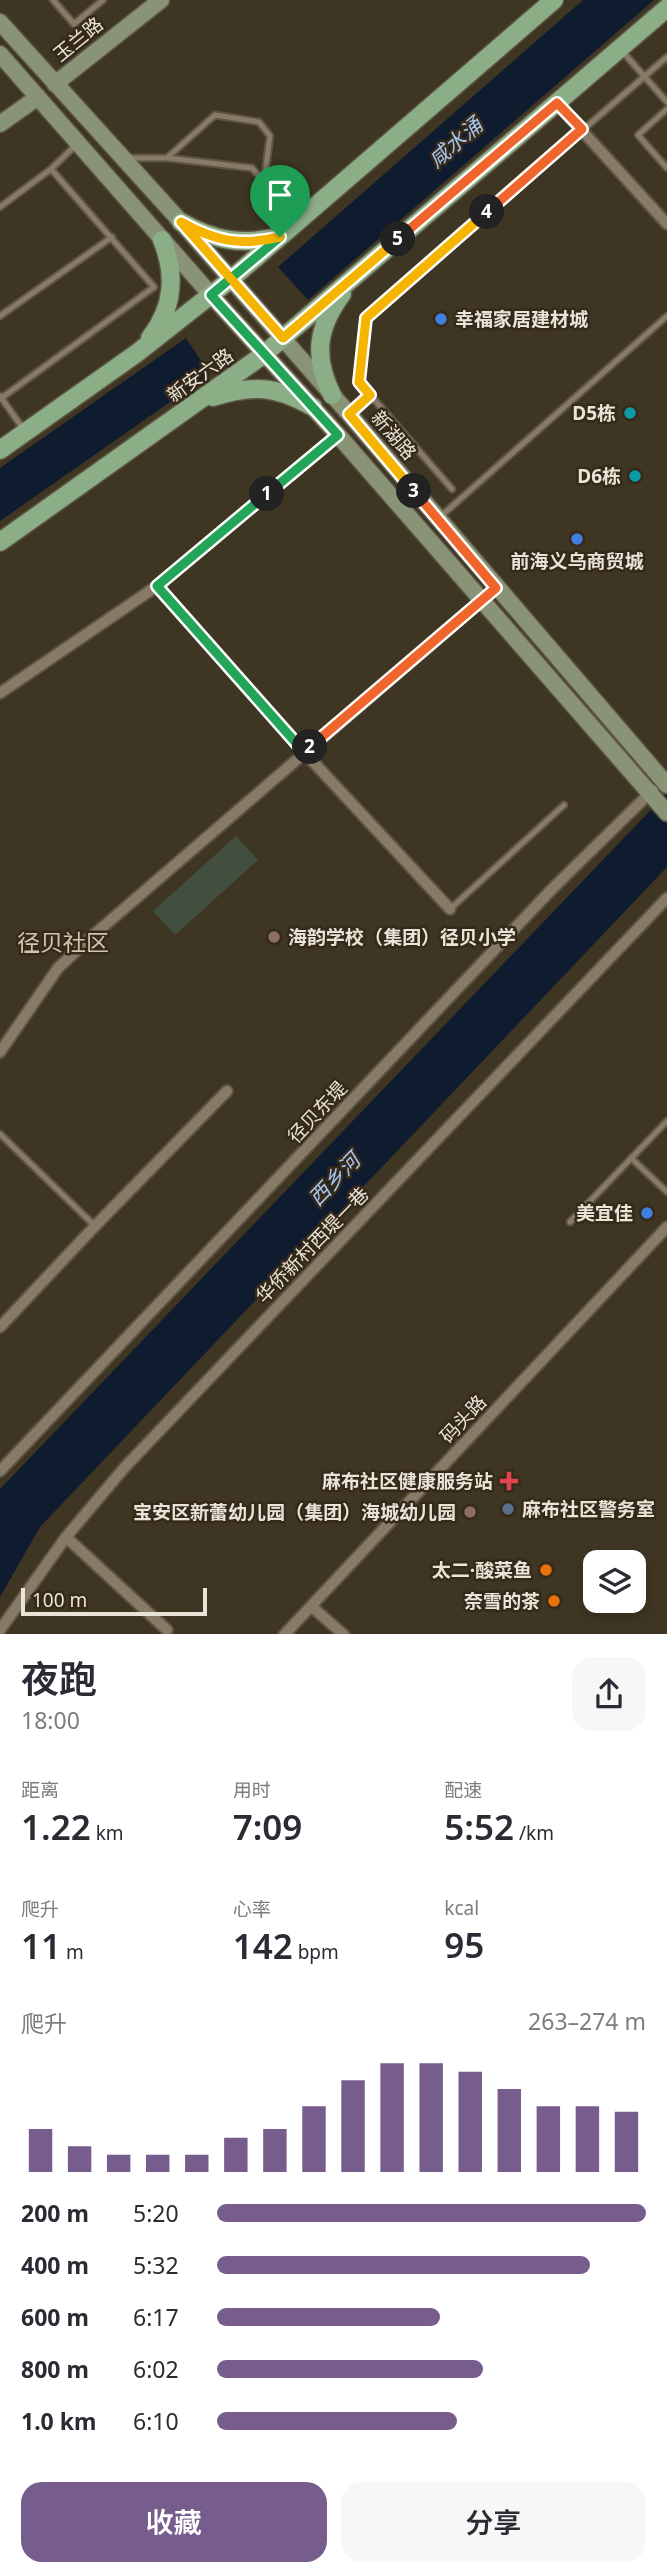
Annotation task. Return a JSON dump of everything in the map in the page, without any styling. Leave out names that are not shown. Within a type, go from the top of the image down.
[{"type":"main road","name":"玉兰路","points":[[55,84],[161,0]]},
{"type":"main road","points":[[0,450],[137,353],[231,279],[550,1]]},
{"type":"main road","name":"新安六路","points":[[0,542],[263,355],[667,8]]},
{"type":"main road","name":"新湖路","points":[[0,22],[283,338],[666,782]]},
{"type":"main road","points":[[0,54],[263,355],[338,435],[667,813]]},
{"type":"main road","points":[[0,124],[38,97]]},
{"type":"main road","points":[[181,222],[213,238],[229,241],[261,241],[280,237]]},
{"type":"main road","points":[[137,353],[163,317],[171,293],[172,269],[162,240]]},
{"type":"main road","points":[[332,395],[321,368],[321,332],[336,301],[354,276]]},
{"type":"main road","points":[[200,402],[237,391],[262,388],[284,392],[313,407]]},
{"type":"street","points":[[557,103],[667,224]]},
{"type":"street","points":[[0,694],[157,586],[338,435]]},
{"type":"street","points":[[157,586],[304,752],[450,909]]},
{"type":"street","points":[[0,1052],[58,968],[115,915],[496,588]]},
{"type":"street","name":"径贝东堤","points":[[0,1471],[552,889],[666,782]]},
{"type":"street","name":"华侨新村西堤一巷","points":[[0,1630],[66,1537],[125,1467],[667,898]]},
{"type":"street","points":[[0,1328],[227,1091]]},
{"type":"street","name":"码头路","points":[[284,1634],[667,1227]]},
{"type":"street","points":[[66,1537],[166,1630]]},
{"type":"street","points":[[311,1606],[344,1634]]},
{"type":"lane","points":[[53,0],[74,24],[103,0]]},
{"type":"lane","points":[[620,49],[667,102]]},
{"type":"lane","points":[[452,489],[359,382],[366,318],[667,57]]},
{"type":"lane","points":[[667,109],[638,135],[667,167]]},
{"type":"lane","points":[[168,158],[215,116],[259,122],[270,136],[264,182]]},
{"type":"lane","points":[[0,207],[51,169],[78,143]]},
{"type":"lane","points":[[123,158],[168,158],[252,168],[298,222]]},
{"type":"lane","points":[[26,432],[0,397],[154,287],[51,169]]},
{"type":"lane","points":[[0,316],[112,237]]},
{"type":"lane","points":[[437,519],[667,316]]},
{"type":"lane","points":[[349,414],[370,395]]},
{"type":"lane","points":[[450,909],[564,805]]},
{"type":"lane","points":[[570,1222],[667,1121]]},
{"type":"lane","points":[[0,1134],[95,1226]]},
{"type":"lane","points":[[631,1158],[667,1192]]},
{"type":"green space","points":[[236,836],[258,860],[175,935],[153,911]]},
{"type":"water","name":"咸水涌","points":[[583,0],[654,0],[308,300],[278,267]]},
{"type":"water","points":[[186,338],[210,374],[0,521],[0,468]]},
{"type":"water","name":"西乡河","points":[[667,793],[667,867],[40,1527],[0,1597],[0,1489]]},
{"type":"place","name":"幸福家居建材城","points":[[441,319]]},
{"type":"place","name":"D5栋","points":[[630,413]]},
{"type":"place","name":"D6栋","points":[[635,476]]},
{"type":"place","name":"前海义乌商贸城","points":[[577,539]]},
{"type":"place","name":"海韵学校（集团）径贝小学","points":[[274,937]]},
{"type":"place","name":"美宜佳","points":[[647,1213]]},
{"type":"place","name":"麻布社区健康服务站","points":[[509,1481]]},
{"type":"place","name":"麻布社区警务室","points":[[508,1509]]},
{"type":"place","name":"宝安区新蕾幼儿园（集团）海城幼儿园","points":[[470,1512]]},
{"type":"place","name":"太二·酸菜鱼","points":[[546,1570]]},
{"type":"place","name":"奈雪的茶","points":[[554,1601]]},
{"type":"district","name":"径贝社区","points":[[63,942]]},
{"type":"route","points":[[280,237],[231,279],[211,295],[338,435],[157,586],[304,752],[496,588],[349,414],[370,395],[359,382],[366,318],[582,129],[557,103],[283,338],[231,279],[181,222],[213,238],[229,241],[261,241],[280,237]]}]
